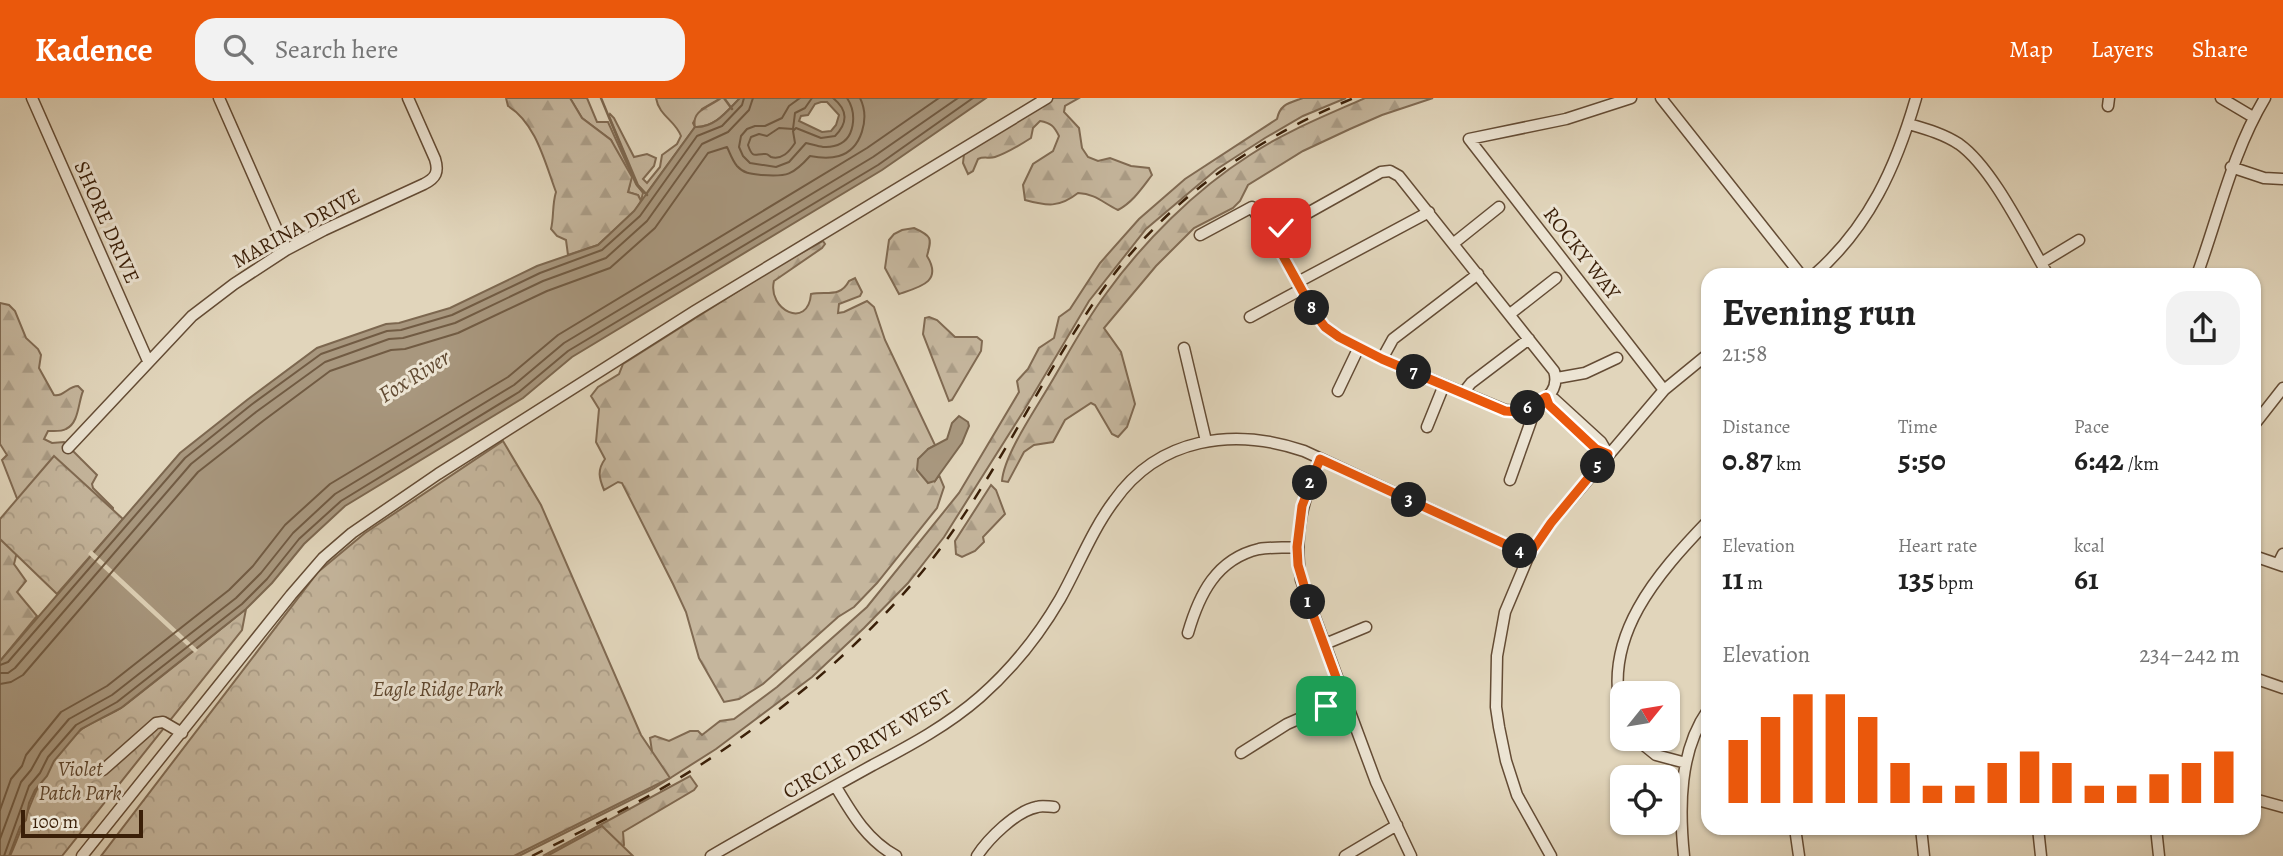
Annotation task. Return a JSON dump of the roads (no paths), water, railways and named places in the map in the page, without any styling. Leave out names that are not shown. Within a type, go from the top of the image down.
[{"type":"street","name":"SHORE DRIVE","points":[[32,98],[148,361]]},
{"type":"street","points":[[219,98],[286,250]]},
{"type":"street","name":"MARINA DRIVE","points":[[68,448],[192,316],[234,284],[286,250],[424,184],[435,176],[438,170],[435,159],[408,98]]},
{"type":"street","points":[[82,856],[299,586],[323,558],[352,533],[438,474],[695,312],[1047,98]]},
{"type":"street","name":"ROCKY WAY","points":[[1631,98],[1566,119],[1469,139],[1664,390]]},
{"type":"street","points":[[1661,98],[1795,268]]},
{"type":"street","points":[[1822,268],[1867,216],[1890,173],[1916,98]]},
{"type":"street","points":[[2221,98],[2253,117]]},
{"type":"street","points":[[2199,268],[2231,167],[2264,98]]},
{"type":"street","points":[[1909,124],[1935,132],[1959,144],[1979,161],[2044,268]]},
{"type":"street","points":[[2231,167],[2263,178],[2283,179]]},
{"type":"street","points":[[1390,171],[1399,176],[1454,243],[1554,371],[1557,378],[1552,392],[1530,408],[1519,412],[1505,411],[1382,359],[1325,327],[1277,245],[1277,236],[1281,228],[1381,172],[1390,171]]},
{"type":"street","points":[[1200,235],[1252,207],[1260,220],[1277,236]]},
{"type":"street","points":[[1454,243],[1499,207]]},
{"type":"street","points":[[1250,317],[1429,212]]},
{"type":"street","points":[[2041,263],[2079,240]]},
{"type":"street","points":[[1382,359],[1393,339],[1478,274]]},
{"type":"street","points":[[1510,314],[1556,278]]},
{"type":"street","points":[[1463,393],[1471,383],[1529,340]]},
{"type":"street","points":[[1338,391],[1359,347]]},
{"type":"street","points":[[1184,348],[1206,441]]},
{"type":"street","points":[[1557,378],[1585,373],[1617,358]]},
{"type":"street","points":[[1550,856],[1517,795],[1506,761],[1496,707],[1497,656],[1505,612],[1529,555],[1551,523],[1664,390],[1701,360]]},
{"type":"street","points":[[1427,427],[1444,385]]},
{"type":"street","points":[[2261,416],[2283,388]]},
{"type":"street","points":[[1546,397],[1554,399],[1601,442],[1608,454]]},
{"type":"street","points":[[1510,480],[1531,421],[1530,408]]},
{"type":"street","name":"CIRCLE DRIVE WEST","points":[[711,856],[726,852],[928,735],[988,690],[1040,631],[1060,600],[1111,505],[1125,487],[1154,463],[1172,453],[1206,441],[1241,437],[1266,439],[1304,451],[1529,555]]},
{"type":"street","points":[[1320,459],[1302,506],[1297,547],[1301,580],[1376,782],[1412,856]]},
{"type":"street","points":[[1618,681],[1618,668],[1629,625],[1666,568],[1701,529]]},
{"type":"street","points":[[1188,633],[1203,590],[1213,577],[1233,561],[1260,549],[1297,547]]},
{"type":"street","points":[[2261,557],[2281,561]]},
{"type":"street","points":[[1325,644],[1366,627]]},
{"type":"street","points":[[2261,680],[2283,688]]},
{"type":"street","points":[[1241,753],[1287,724],[1344,699]]},
{"type":"street","points":[[103,770],[156,723],[163,722],[182,733]]},
{"type":"street","points":[[1685,856],[1681,804],[1686,763],[1692,739],[1701,723]]},
{"type":"street","points":[[1651,751],[1656,755],[1686,763]]},
{"type":"street","points":[[836,786],[860,826],[896,856]]},
{"type":"street","points":[[2261,801],[2283,807]]},
{"type":"street","points":[[977,856],[993,836],[1023,813],[1038,806],[1054,807]]},
{"type":"street","points":[[1345,856],[1397,825]]},
{"type":"street","points":[[1796,835],[1799,856]]},
{"type":"street","points":[[1922,835],[1924,856]]},
{"type":"street","points":[[2039,835],[2041,856]]},
{"type":"street","points":[[2157,835],[2159,856]]},
{"type":"water","name":"Fox River","points":[[740,98],[986,98],[882,170],[572,357],[523,398],[345,506],[304,544],[246,609],[121,708],[81,729],[54,761],[47,776],[35,790],[26,820],[20,827],[9,856],[0,856],[0,661],[180,453],[317,348],[386,324],[399,323],[450,308],[537,266],[598,245],[634,211],[695,127],[715,122]],"holes":[[[827,102],[839,115],[831,131],[822,132],[799,121],[801,116],[808,115],[815,104]]]},
{"type":"water","points":[[959,416],[968,422],[969,426],[962,443],[935,481],[928,483],[917,470],[918,459],[928,449],[947,439],[952,423]]},
{"type":"waterway","points":[[601,98],[637,185],[647,195]]},
{"type":"waterway","points":[[724,98],[732,109]]},
{"type":"railway","points":[[532,856],[634,804],[694,769],[759,725],[850,649],[930,562],[996,464],[1056,361],[1099,295],[1151,232],[1180,203],[1245,154],[1280,133],[1354,98]]},
{"type":"park label","name":"Eagle Ridge Park","points":[[438,689]]},
{"type":"park label","name":"Violet Patch Park","points":[[80,781]]}]
